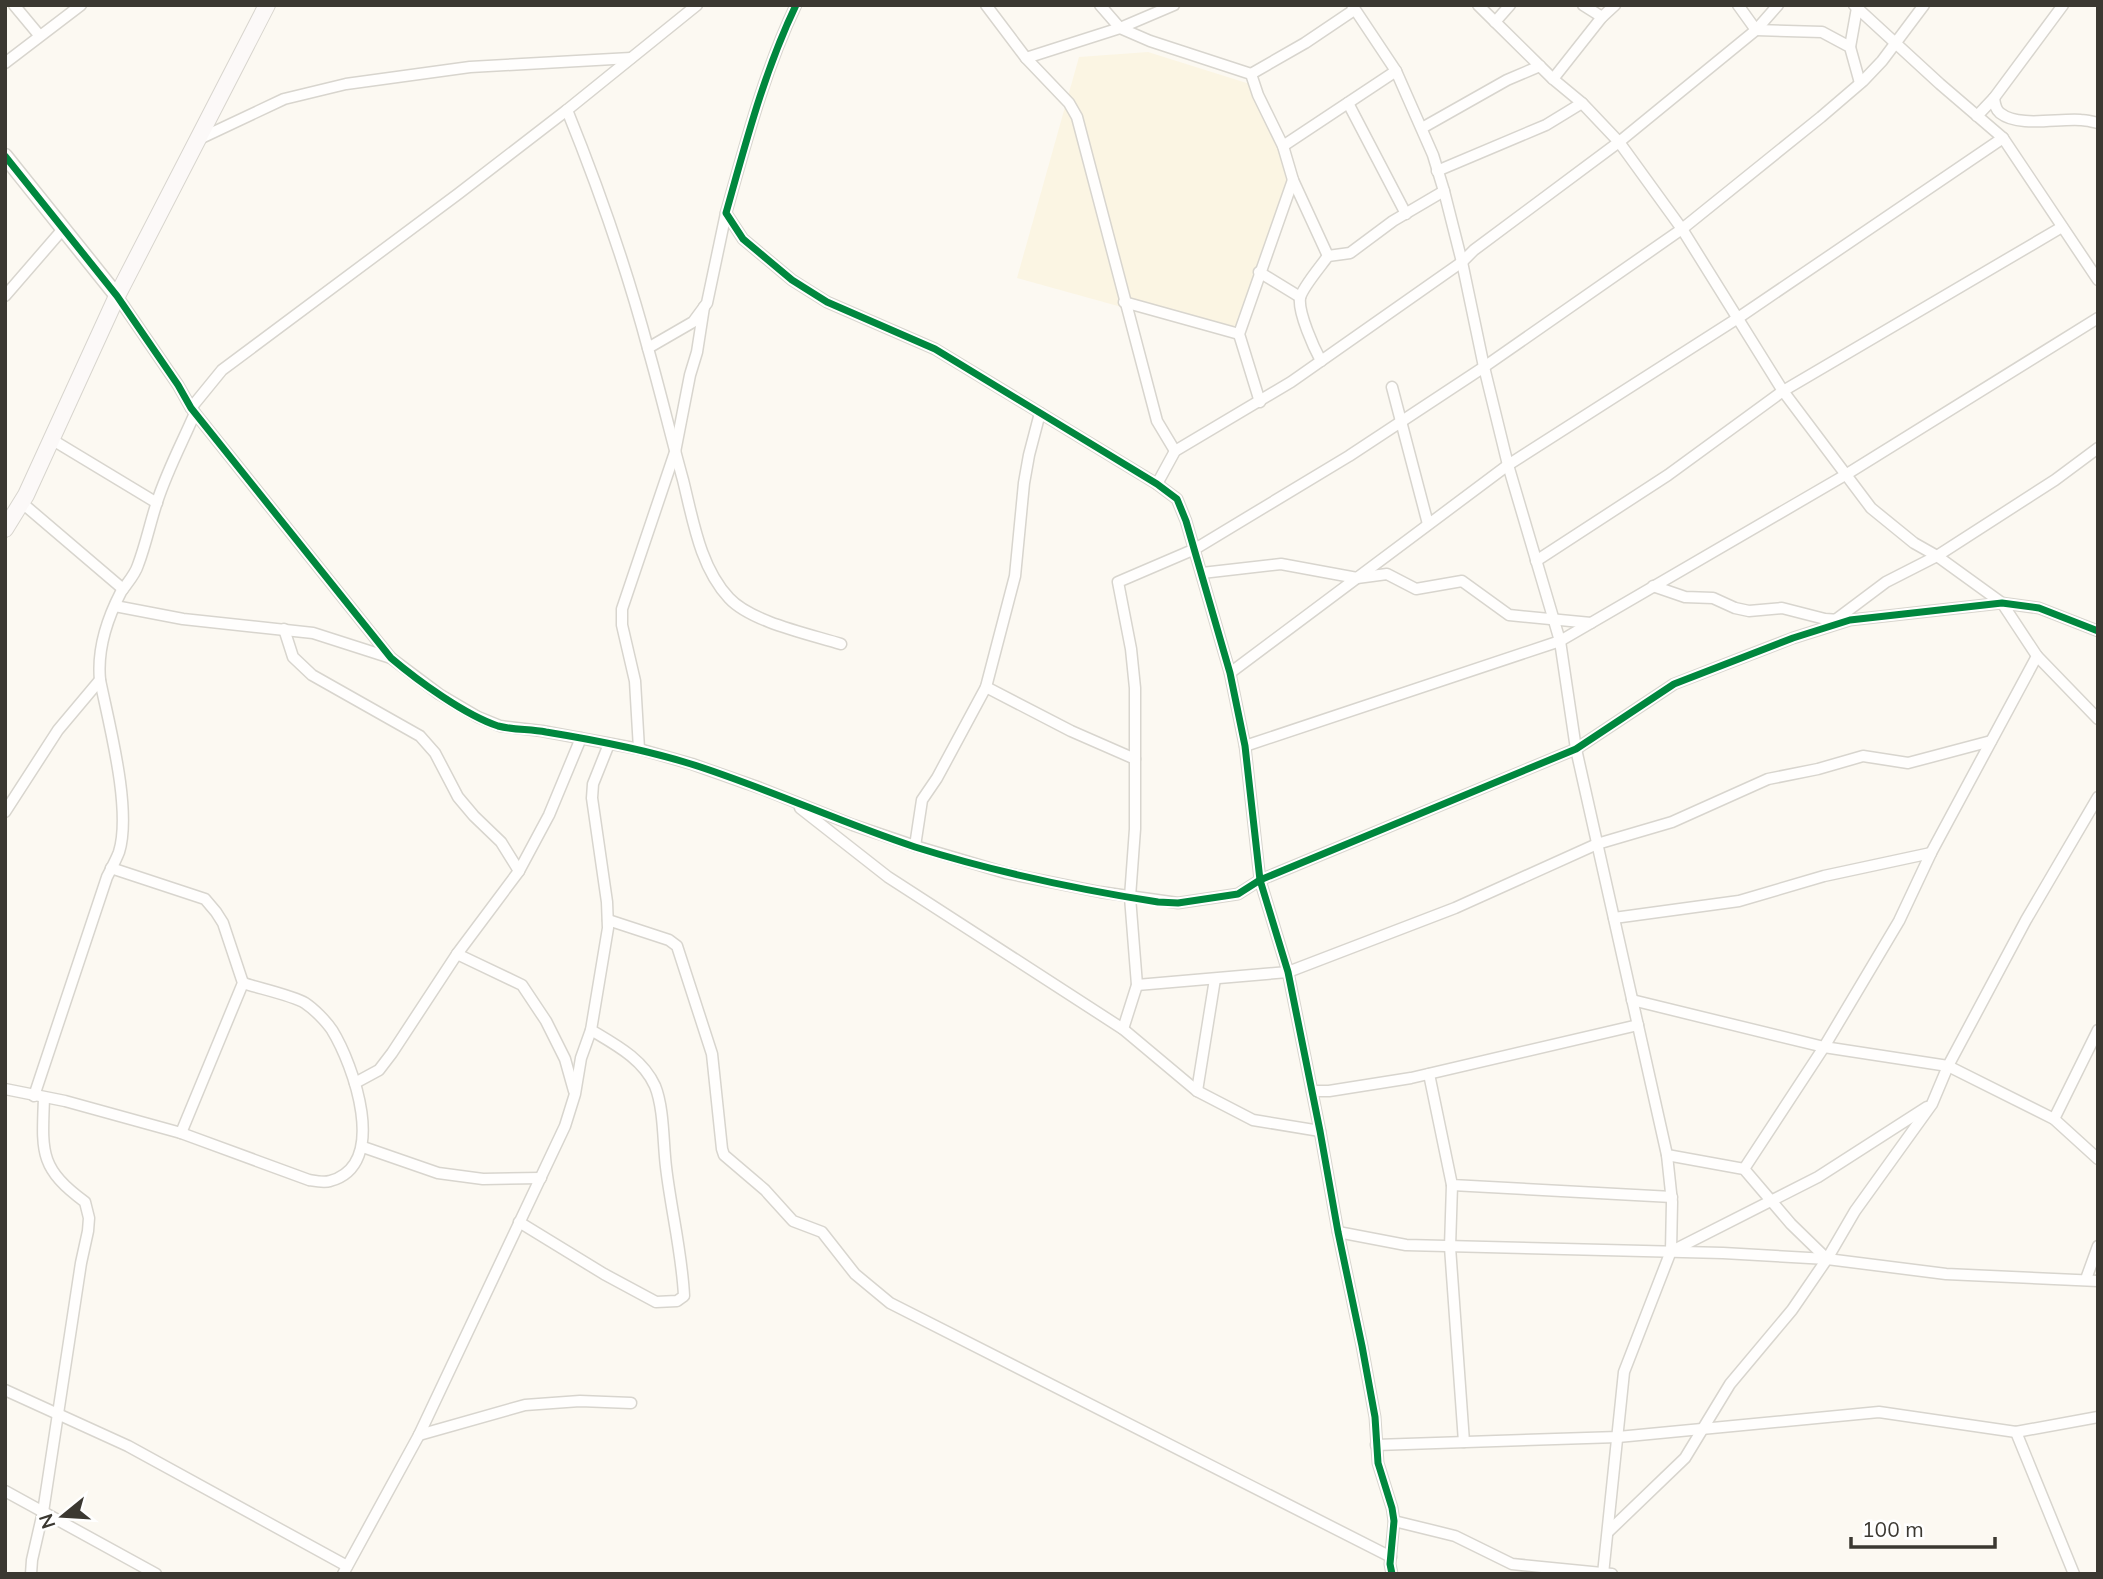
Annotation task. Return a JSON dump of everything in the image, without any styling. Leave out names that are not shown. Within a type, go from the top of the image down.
[{"type":"main road","points":[[5,529],[21,502],[117,296],[267,5]]},
{"type":"street","points":[[15,5],[39,36]]},
{"type":"street","points":[[5,63],[81,5]]},
{"type":"street","points":[[31,1574],[89,1218],[85,1202],[52,1172],[44,1156],[39,1097],[111,868],[119,852],[123,808],[98,666],[103,638],[123,589],[137,568],[157,503],[193,410],[222,370],[567,110],[631,58],[684,9],[697,5]]},
{"type":"street","points":[[648,348],[693,322],[707,303],[726,213],[760,93],[781,36],[796,5]]},
{"type":"street","points":[[986,5],[1026,58],[1069,103],[1077,117],[1157,421],[1175,451]]},
{"type":"street","points":[[1100,5],[1120,28],[1150,41],[1251,74],[1305,43],[1353,8],[1396,71],[1433,155],[1444,191],[1508,465],[1560,641],[1576,749],[1667,1155],[1672,1197],[1671,1251],[1624,1372],[1606,1573],[1512,1564],[1454,1536],[1394,1521]]},
{"type":"street","points":[[1026,58],[1120,28],[1174,5]]},
{"type":"street","points":[[1478,5],[1553,79],[1582,103],[1619,142],[1682,229],[1783,391],[1871,508],[1914,543],[1937,556],[2001,603],[2038,656],[2098,719]]},
{"type":"street","points":[[1494,22],[1510,5]]},
{"type":"street","points":[[1583,5],[1601,17]]},
{"type":"street","points":[[1553,79],[1601,17],[1615,5]]},
{"type":"street","points":[[1738,5],[1756,30]]},
{"type":"street","points":[[1157,484],[1175,451],[1260,402],[1462,262],[1474,250],[1619,142],[1756,30],[1778,5]]},
{"type":"street","points":[[1124,1029],[1137,985],[1130,897],[1135,829],[1135,688],[1131,649],[1118,582],[1195,549],[1349,456],[1484,367],[1682,229],[1860,83],[1882,61],[1924,5]]},
{"type":"street","points":[[1977,116],[1994,98],[2063,5]]},
{"type":"street","points":[[1855,7],[2003,138],[2098,280]]},
{"type":"street","points":[[1855,7],[1850,47],[1860,83]]},
{"type":"street","points":[[1756,30],[1822,32],[1850,47]]},
{"type":"street","points":[[197,140],[284,99],[346,84],[470,67],[631,58]]},
{"type":"street","points":[[1422,128],[1507,80],[1540,66]]},
{"type":"street","points":[[1283,146],[1396,71]]},
{"type":"street","points":[[1251,74],[1258,95],[1283,146],[1293,180],[1328,256]]},
{"type":"street","points":[[1994,98],[2000,114],[2011,118],[2098,123]]},
{"type":"street","points":[[1348,103],[1406,214]]},
{"type":"street","points":[[1437,171],[1546,125],[1582,103]]},
{"type":"street","points":[[567,110],[599,193],[648,348],[699,545],[716,581],[730,600],[757,617],[841,644]]},
{"type":"street","points":[[1230,673],[1508,465],[1738,318],[2003,138]]},
{"type":"street","points":[[5,156],[117,296],[193,410],[391,658],[411,674],[478,717],[500,726],[639,749],[692,764],[915,846],[1006,873],[1130,897],[1178,903],[1238,894],[1260,880],[1576,749],[1674,684],[1793,638],[1850,620]]},
{"type":"street","points":[[1260,402],[1239,334],[1293,180]]},
{"type":"street","points":[[1321,361],[1308,336],[1300,297],[1328,256],[1349,253],[1444,191]]},
{"type":"street","points":[[726,213],[743,239],[792,280],[827,302],[935,349],[1157,484],[1177,499],[1195,549],[1230,673],[1245,746],[1260,880],[1289,972],[1338,1232],[1363,1346],[1375,1417],[1378,1464],[1392,1508],[1392,1574]]},
{"type":"street","points":[[1536,561],[1668,475],[1783,391],[2062,227]]},
{"type":"street","points":[[5,296],[64,229]]},
{"type":"street","points":[[1259,272],[1300,297]]},
{"type":"street","points":[[1124,302],[1239,334]]},
{"type":"street","points":[[639,749],[635,681],[622,625],[622,609],[675,452],[704,307]]},
{"type":"street","points":[[1245,746],[1560,641],[1847,474],[2098,318]]},
{"type":"street","points":[[1392,387],[1428,524]]},
{"type":"street","points":[[915,846],[922,800],[937,778],[986,687],[1015,576],[1024,483],[1040,413]]},
{"type":"street","points":[[51,439],[157,503]]},
{"type":"street","points":[[1834,621],[1886,582],[1937,556],[2055,480],[2098,448]]},
{"type":"street","points":[[21,502],[123,589]]},
{"type":"street","points":[[1202,573],[1281,564],[1357,578],[1387,574],[1416,589],[1462,581],[1508,615],[1591,623]]},
{"type":"street","points":[[1653,586],[1685,597],[1713,598],[1749,611],[1782,608],[1834,621],[2001,603],[2039,608],[2098,631]]},
{"type":"street","points":[[115,606],[183,619],[313,634],[391,658]]},
{"type":"street","points":[[284,629],[293,657],[312,675],[420,736],[435,753],[458,797],[501,842],[519,871]]},
{"type":"street","points":[[1744,1169],[1824,1047],[1899,921],[1931,853],[2038,656]]},
{"type":"street","points":[[5,812],[58,730],[100,680]]},
{"type":"street","points":[[986,687],[1071,731],[1135,759]]},
{"type":"street","points":[[355,1083],[379,1070],[386,1061],[457,954],[519,871],[550,815],[581,738]]},
{"type":"street","points":[[1137,985],[1289,972],[1455,908],[1597,844],[1672,822],[1768,779],[1863,756],[1908,763],[1991,741]]},
{"type":"street","points":[[5,1390],[128,1446],[345,1570],[419,1435],[565,1126],[575,1094],[581,1058],[592,1030],[605,955],[608,920],[592,799],[593,784],[609,744]]},
{"type":"street","points":[[1608,1532],[1685,1458],[1730,1384],[1792,1310],[1827,1259],[1855,1211],[1932,1104],[1948,1066],[2026,920],[2098,797]]},
{"type":"street","points":[[790,800],[888,877],[1124,1029],[1197,1091],[1253,1120],[1320,1131]]},
{"type":"street","points":[[1614,918],[1739,901],[1824,876],[1931,853]]},
{"type":"street","points":[[111,868],[205,900],[223,923],[243,983],[181,1133]]},
{"type":"street","points":[[608,920],[669,940],[677,946],[712,1055],[724,1155],[765,1190],[793,1221],[822,1232],[855,1274],[890,1303],[1391,1557]]},
{"type":"street","points":[[457,954],[522,985],[546,1021],[565,1059],[575,1094]]},
{"type":"street","points":[[1197,1091],[1215,979]]},
{"type":"street","points":[[5,1089],[65,1101],[181,1133],[309,1180],[329,1182],[358,1161],[363,1147],[361,1107],[342,1050],[330,1027],[304,1002],[243,983]]},
{"type":"street","points":[[1632,1000],[1824,1047],[1948,1066],[2054,1119],[2098,1159]]},
{"type":"street","points":[[1312,1091],[1329,1091],[1429,1074],[1638,1025]]},
{"type":"street","points":[[519,1222],[656,1302],[677,1301],[684,1296],[662,1118],[655,1087],[637,1059],[592,1030]]},
{"type":"street","points":[[2054,1119],[2097,1031]]},
{"type":"street","points":[[1429,1074],[1452,1185],[1450,1247],[1464,1442]]},
{"type":"street","points":[[1671,1251],[1818,1177],[1932,1104]]},
{"type":"street","points":[[363,1147],[438,1173],[484,1179],[541,1178]]},
{"type":"street","points":[[1667,1155],[1744,1169],[1791,1224],[1827,1259]]},
{"type":"street","points":[[1452,1185],[1672,1197]]},
{"type":"street","points":[[1338,1232],[1406,1245],[1671,1251],[1827,1259],[1946,1275],[2092,1280],[2098,1246]]},
{"type":"street","points":[[419,1435],[525,1405],[580,1401],[631,1404]]},
{"type":"street","points":[[1376,1444],[1618,1437],[1879,1412],[2016,1432],[2098,1418]]},
{"type":"street","points":[[2016,1432],[2074,1574]]},
{"type":"street","points":[[5,1491],[156,1574]]},
{"type":"shaded area","points":[[1148,52],[1253,85],[1294,177],[1246,328],[1226,336],[1017,278],[1079,57]]},
{"type":"cycle path","points":[[796,5],[765,82],[726,213],[743,239],[792,280],[827,302],[935,349],[1157,484],[1177,499],[1186,521],[1230,673],[1245,746],[1260,880],[1288,972],[1362,1346],[1375,1417],[1378,1463],[1392,1508],[1392,1574]]},
{"type":"cycle path","points":[[5,156],[117,296],[191,408],[391,658],[428,687],[471,714],[498,726],[583,738],[673,759],[719,773],[915,847],[1035,879],[1158,902],[1178,903],[1238,894],[1260,880],[1576,749],[1674,684],[1793,638],[1850,620],[2002,603],[2039,608],[2098,631]]}]
